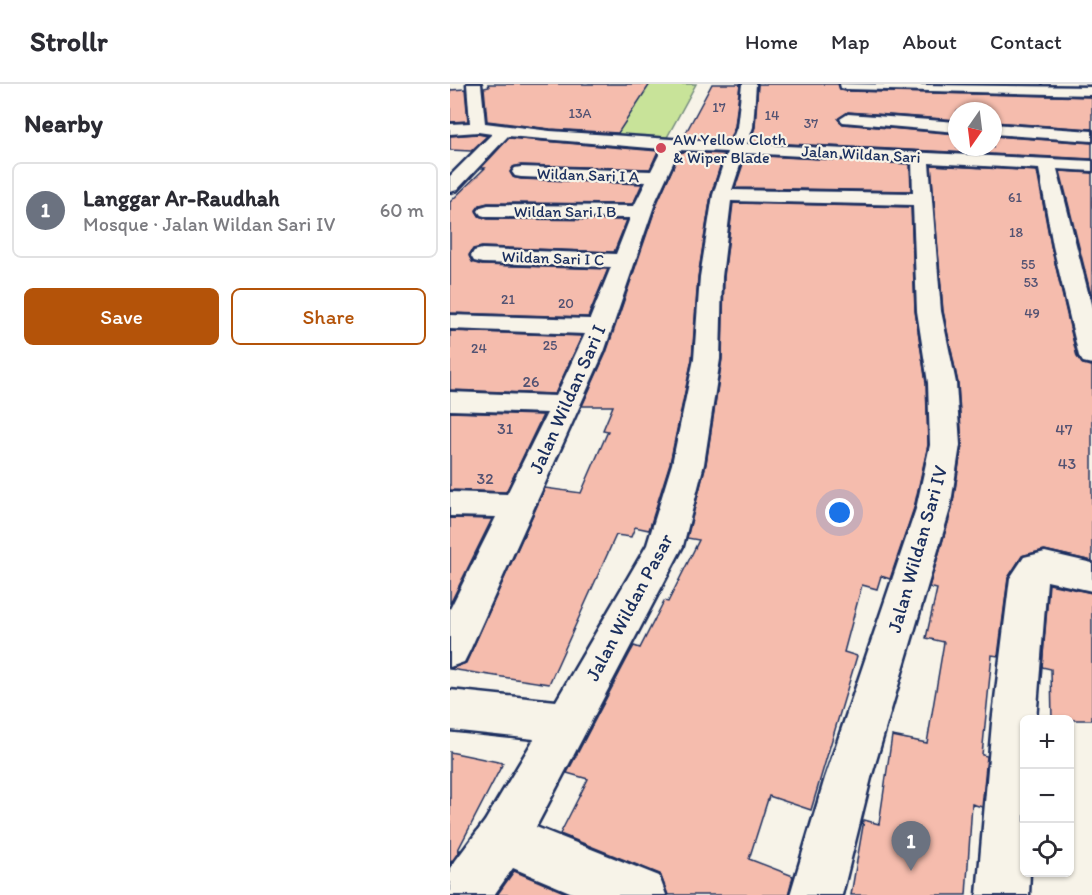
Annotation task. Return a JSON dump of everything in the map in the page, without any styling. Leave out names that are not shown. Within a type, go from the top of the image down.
[{"type":"street","points":[[474,84],[478,127]]},
{"type":"street","name":"Jalan Wildan Pasar","points":[[462,895],[503,839],[665,546],[688,464],[706,359],[711,277],[721,219],[722,195],[736,147],[745,127],[749,84]]},
{"type":"street","points":[[844,153],[848,119],[846,85],[1092,91]]},
{"type":"street","points":[[848,119],[948,126]]},
{"type":"street","name":"Jalan Wildan Sari","points":[[450,129],[478,127],[550,136],[673,144],[1092,166]]},
{"type":"street","points":[[450,186],[505,130]]},
{"type":"street","points":[[1002,130],[1092,136]]},
{"type":"street","name":"Jalan Wildan Sari I","points":[[450,650],[566,405],[600,327],[656,177],[673,144]]},
{"type":"street","name":"Jalan Wildan Sari IV","points":[[816,895],[848,778],[933,509],[945,446],[942,383],[929,311],[920,158]]},
{"type":"street","points":[[1047,165],[1064,246],[1092,356]]},
{"type":"street","name":"Wildan Sari I A","points":[[521,172],[656,177]]},
{"type":"street","points":[[722,195],[923,199]]},
{"type":"street","name":"Wildan Sari I B","points":[[488,210],[642,212]]},
{"type":"street","name":"Wildan Sari I C","points":[[482,256],[624,261]]},
{"type":"street","points":[[450,322],[600,327]]},
{"type":"street","points":[[450,401],[566,405]]},
{"type":"street","points":[[450,504],[519,506]]},
{"type":"street","points":[[1003,895],[1014,723],[1029,578],[1037,567],[1045,566],[1092,577]]},
{"type":"street","points":[[450,710],[567,722]]},
{"type":"street","points":[[503,839],[640,895]]},
{"type":"green space","points":[[609,84],[696,84],[665,141],[610,138],[643,94]]},
{"type":"building","points":[[488,84],[650,84],[618,133],[550,129],[487,121],[484,88],[489,87]]},
{"type":"building","points":[[712,84],[740,84],[735,126],[729,141],[683,138]]},
{"type":"building","points":[[758,84],[838,84],[841,90],[846,91],[1092,97],[1092,129],[1002,123],[1002,102],[948,102],[948,119],[848,112],[838,119],[843,124],[948,133],[948,152],[750,142],[755,127]]},
{"type":"building","points":[[465,89],[468,121],[450,122],[450,90]]},
{"type":"building","points":[[478,134],[487,136],[471,151],[450,150],[450,136]]},
{"type":"building","points":[[1002,137],[1092,143],[1092,159],[1002,155]]},
{"type":"building","points":[[509,138],[658,151],[650,169],[521,165],[513,167],[510,172],[513,177],[521,179],[642,184],[633,204],[488,203],[480,205],[476,210],[479,216],[488,219],[627,220],[614,252],[482,247],[473,249],[469,255],[472,262],[482,265],[608,269],[588,317],[450,313],[450,202],[485,168],[481,168]]},
{"type":"building","points":[[680,152],[724,154],[711,195],[698,277],[692,359],[670,463],[649,530],[635,527],[631,537],[616,535],[549,684],[450,669],[466,663],[545,488],[581,493],[608,431],[603,430],[613,406],[582,406],[606,353],[658,201]]},
{"type":"building","points":[[746,155],[910,164],[911,191],[735,188]]},
{"type":"building","points":[[931,165],[1037,171],[1051,246],[1077,357],[1083,364],[1092,366],[1092,561],[1044,550],[1022,556],[1008,578],[998,656],[992,655],[982,755],[987,756],[982,807],[972,804],[966,895],[851,895],[864,820],[879,824],[892,736],[927,743],[944,642],[926,638],[937,589],[929,587],[952,509],[962,445],[958,383],[943,311]]},
{"type":"building","points":[[1060,171],[1092,173],[1092,299]]},
{"type":"building","points":[[733,203],[911,207],[915,311],[926,383],[928,445],[914,508],[890,579],[881,576],[877,589],[862,585],[844,652],[857,656],[811,810],[769,796],[749,859],[793,876],[788,895],[668,895],[660,874],[560,834],[588,779],[567,773],[634,646],[640,648],[664,601],[668,602],[699,540],[687,538],[706,464],[722,359],[724,277]]},
{"type":"building","points":[[450,331],[582,336],[555,394],[450,390]]},
{"type":"building","points":[[450,412],[543,415],[506,492],[450,490]]},
{"type":"building","points":[[450,518],[492,519],[450,604]]},
{"type":"building","points":[[1049,584],[1092,593],[1092,720],[1074,720],[1074,715],[1052,715],[1051,669],[1042,667]]},
{"type":"building","points":[[450,752],[503,763],[458,850],[460,850],[450,864]]},
{"type":"building","points":[[514,871],[571,895],[497,895]]},
{"type":"place","name":"AW Yellow Cloth & Wiper Blade","points":[[661,148]]},
{"type":"place","name":"Langgar Ar-Raudhah","points":[[911,871]]}]
